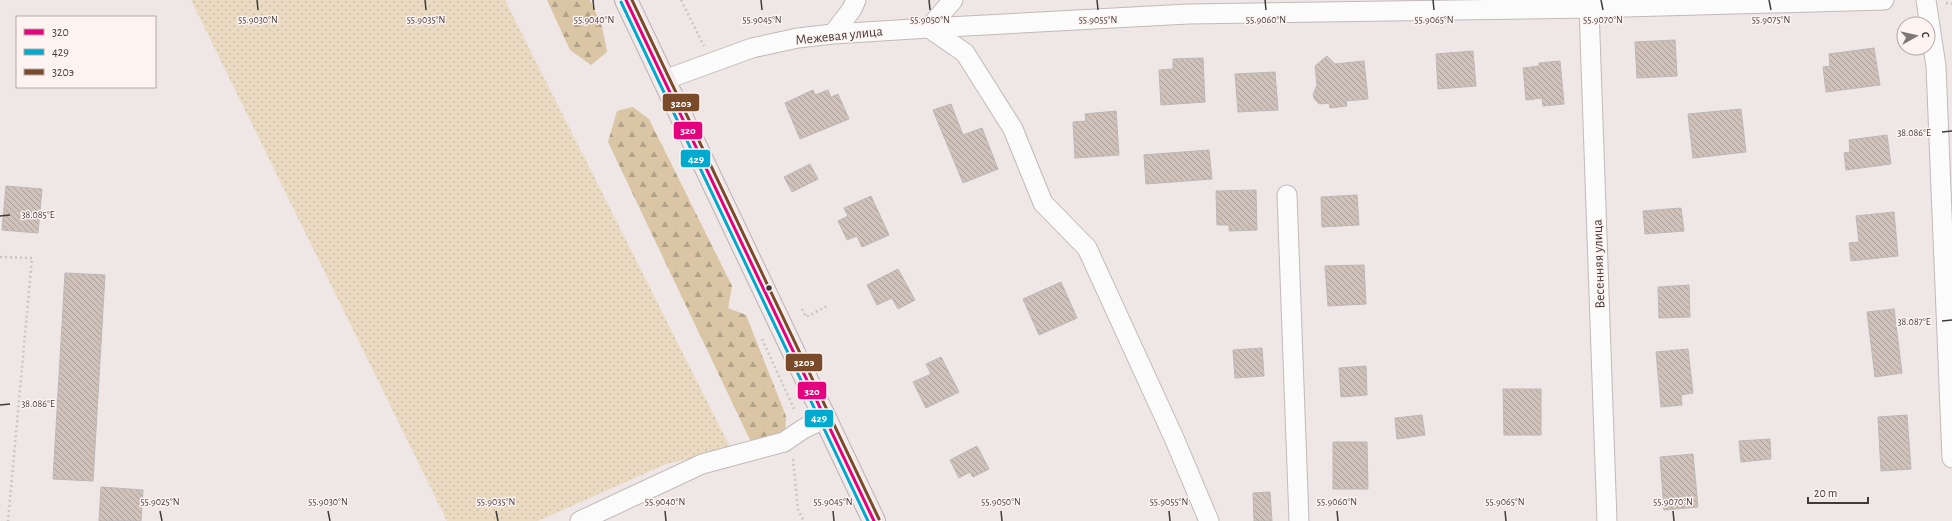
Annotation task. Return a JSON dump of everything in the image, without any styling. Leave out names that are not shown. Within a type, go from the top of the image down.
[{"type":"main road","points":[[626,0],[874,521]]},
{"type":"street","points":[[833,34],[852,9],[856,0]]},
{"type":"street","points":[[953,0],[929,28],[964,53],[1013,129],[1043,203],[1087,248],[1174,438],[1209,521]]},
{"type":"street","name":"Межевая улица","points":[[664,80],[752,48],[798,38],[833,34],[1195,7],[1368,6],[1589,8],[1884,0]]},
{"type":"street","points":[[1926,0],[1936,66],[1952,458]]},
{"type":"street","name":"Весенняя улица","points":[[1589,8],[1607,521]]},
{"type":"street","points":[[1287,195],[1299,521]]},
{"type":"street","points":[[580,521],[702,464],[784,442],[802,429],[826,418]]},
{"type":"path","points":[[681,0],[711,62]]},
{"type":"path","points":[[0,256],[32,258],[8,521]]},
{"type":"path","points":[[802,309],[806,317],[829,305]]},
{"type":"shaded area","points":[[191,0],[505,0],[731,449],[666,464],[538,521],[447,521]]},
{"type":"green space","points":[[547,0],[590,0],[602,26],[607,52],[591,65],[570,50]]},
{"type":"green space","points":[[633,107],[649,119],[732,286],[728,308],[746,315],[786,416],[785,434],[751,442],[608,142],[617,111]]},
{"type":"building","points":[[1675,40],[1677,76],[1637,78],[1635,42]]},
{"type":"building","points":[[1874,48],[1880,85],[1826,92],[1823,67],[1830,66],[1829,54]]},
{"type":"building","points":[[1473,51],[1476,86],[1438,89],[1436,54]]},
{"type":"building","points":[[1327,56],[1335,64],[1364,61],[1368,99],[1346,101],[1347,106],[1330,108],[1329,103],[1319,104],[1315,100],[1313,95],[1317,85],[1315,66]]},
{"type":"building","points":[[1203,58],[1205,102],[1161,105],[1159,70],[1173,69],[1173,59]]},
{"type":"building","points":[[1560,61],[1564,104],[1543,106],[1542,98],[1526,100],[1523,68],[1539,66],[1539,63]]},
{"type":"building","points":[[1275,72],[1278,110],[1238,112],[1235,74]]},
{"type":"building","points":[[813,90],[815,95],[828,90],[831,97],[838,94],[849,119],[800,139],[785,103]]},
{"type":"building","points":[[951,104],[963,135],[982,128],[998,169],[963,183],[933,110]]},
{"type":"building","points":[[1741,109],[1746,152],[1693,158],[1688,114]]},
{"type":"building","points":[[1116,111],[1119,155],[1075,158],[1073,122],[1086,121],[1085,114]]},
{"type":"building","points":[[1887,135],[1891,164],[1846,170],[1844,153],[1850,152],[1849,140]]},
{"type":"building","points":[[1209,150],[1212,179],[1146,184],[1144,155]]},
{"type":"building","points":[[810,164],[818,179],[792,192],[784,177]]},
{"type":"building","points":[[6,186],[42,189],[38,233],[2,230]]},
{"type":"building","points":[[1256,190],[1257,230],[1229,231],[1229,225],[1217,225],[1216,191]]},
{"type":"building","points":[[1357,195],[1359,225],[1322,227],[1321,197]]},
{"type":"building","points":[[871,196],[889,235],[862,247],[857,236],[847,240],[838,221],[848,216],[844,208]]},
{"type":"building","points":[[1681,208],[1684,231],[1645,234],[1643,211]]},
{"type":"building","points":[[1894,212],[1898,256],[1851,261],[1849,243],[1859,242],[1856,216]]},
{"type":"building","points":[[1364,265],[1366,304],[1328,306],[1325,266]]},
{"type":"building","points":[[898,269],[915,300],[898,309],[892,298],[877,305],[867,285]]},
{"type":"building","points":[[65,273],[105,275],[93,481],[53,479]]},
{"type":"building","points":[[1061,282],[1077,318],[1039,335],[1023,299]]},
{"type":"building","points":[[1689,285],[1690,317],[1659,318],[1658,287]]},
{"type":"building","points":[[1894,309],[1902,373],[1875,377],[1867,312]]},
{"type":"building","points":[[1262,348],[1264,376],[1235,378],[1233,350]]},
{"type":"building","points":[[1688,349],[1693,393],[1681,395],[1682,405],[1661,407],[1656,352]]},
{"type":"building","points":[[941,357],[959,392],[926,408],[913,382],[931,374],[926,364]]},
{"type":"building","points":[[1366,366],[1367,395],[1341,397],[1339,368]]},
{"type":"building","points":[[1503,389],[1541,389],[1541,435],[1504,435]]},
{"type":"building","points":[[1422,415],[1425,435],[1397,439],[1395,418]]},
{"type":"building","points":[[1907,415],[1911,469],[1881,471],[1878,417]]},
{"type":"building","points":[[1770,439],[1771,459],[1741,462],[1739,441]]},
{"type":"building","points":[[1333,442],[1367,442],[1368,489],[1333,489]]},
{"type":"building","points":[[977,446],[989,469],[973,477],[970,472],[959,478],[950,460]]},
{"type":"building","points":[[1693,454],[1698,507],[1664,510],[1660,457]]},
{"type":"building","points":[[101,487],[143,490],[141,521],[99,521]]},
{"type":"building","points":[[1270,492],[1272,521],[1254,521],[1253,493]]},
{"type":"transit line","name":"320","points":[[626,0],[874,521]]},
{"type":"transit line","name":"320э","points":[[632,0],[879,519]]},
{"type":"transit line","name":"429","points":[[621,2],[868,521]]}]
